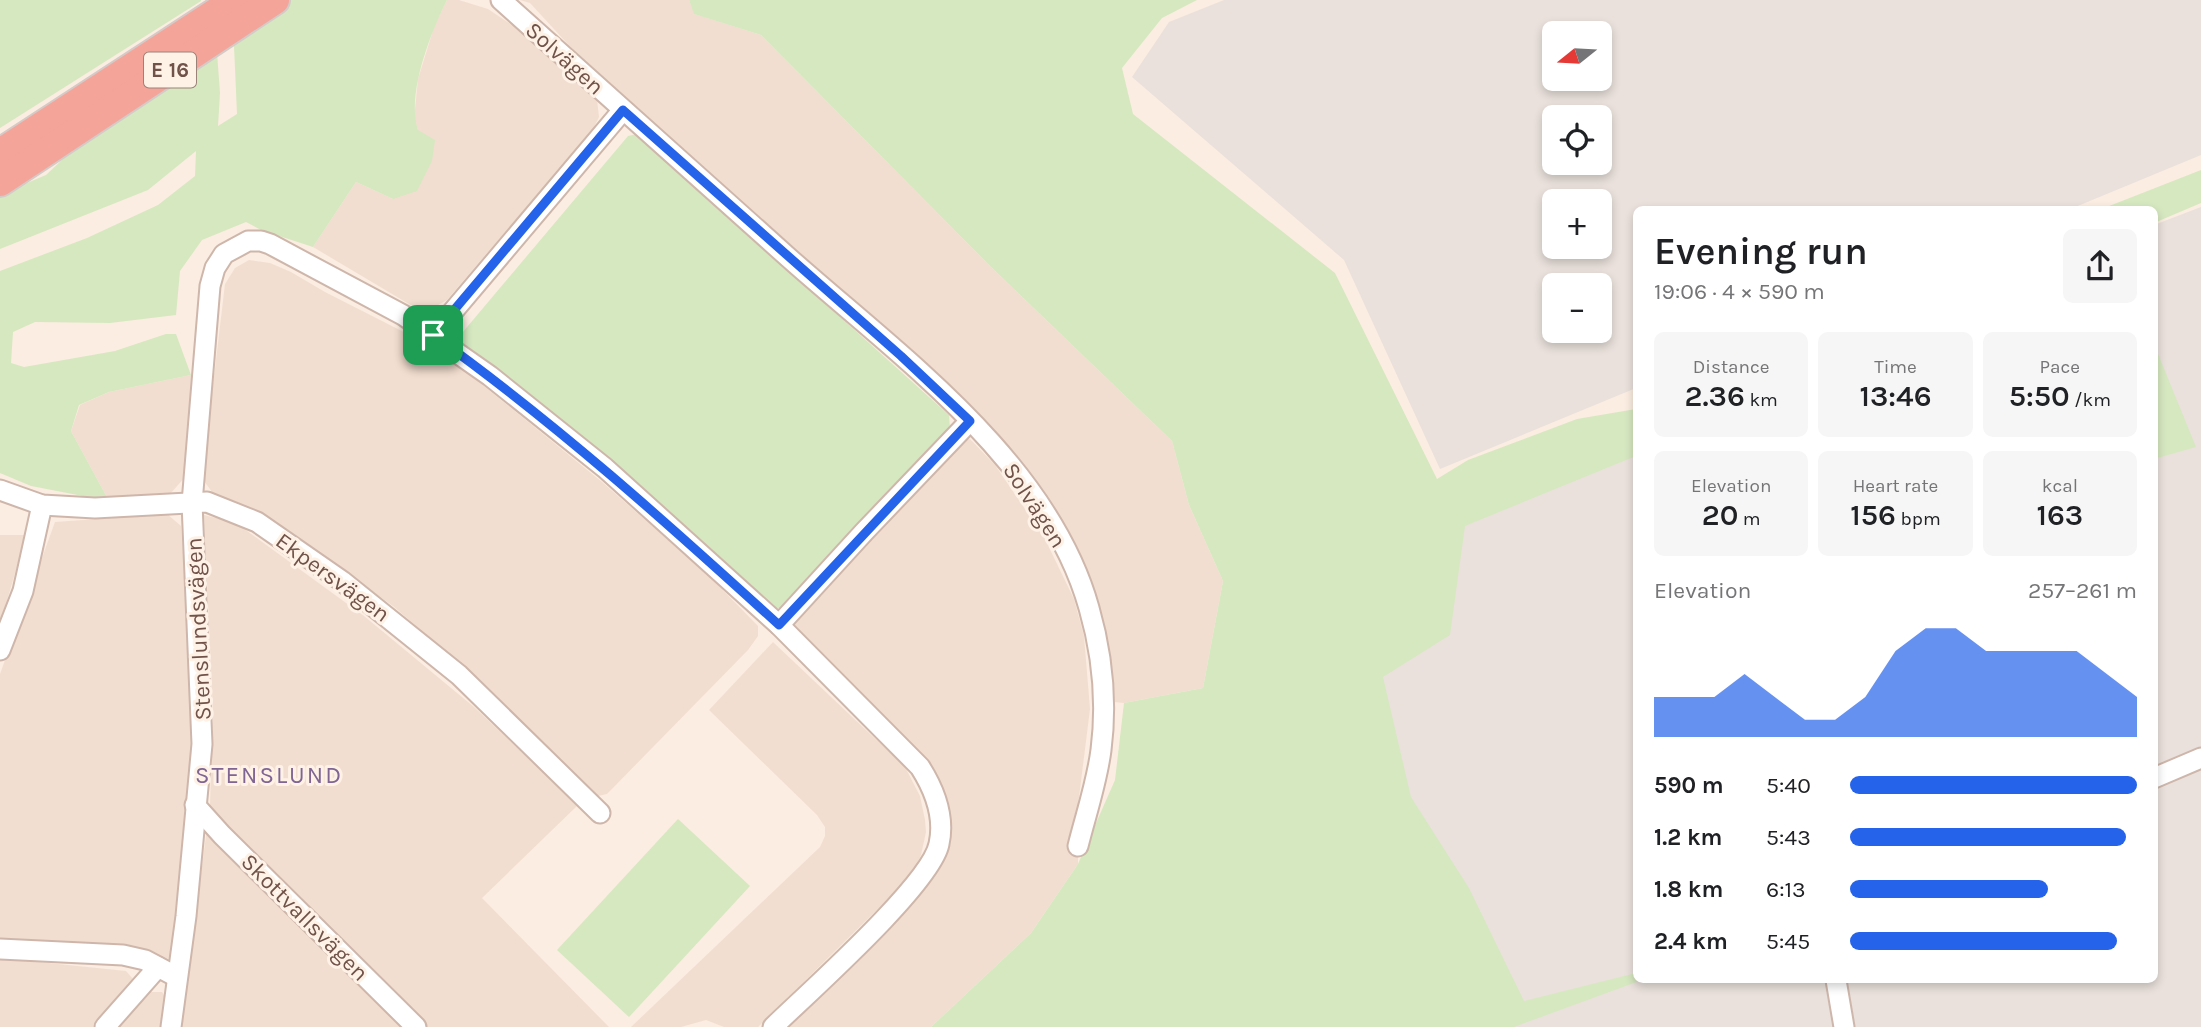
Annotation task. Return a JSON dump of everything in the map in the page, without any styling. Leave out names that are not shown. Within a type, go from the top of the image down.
[{"type":"highway","name":"E 16","points":[[0,153],[235,0]]},
{"type":"highway","name":"E 16","points":[[0,182],[275,0]]},
{"type":"street","name":"Solvägen","points":[[501,0],[901,356],[1008,461],[1045,512],[1082,585],[1092,619],[1102,676],[1104,707],[1098,768],[1078,846]]},
{"type":"street","points":[[623,110],[433,335],[490,376],[605,468],[779,625],[909,753],[931,785],[938,803],[940,839],[931,863],[856,947],[774,1027]]},
{"type":"street","name":"Stenslundsvägen","points":[[171,1027],[186,916],[202,732],[192,503],[202,358],[210,286],[215,268],[224,254],[241,244],[254,240],[270,244],[393,309],[433,335]]},
{"type":"street","points":[[779,625],[864,531],[970,421]]},
{"type":"street","name":"Ekpersvägen","points":[[0,490],[42,505],[95,508],[214,504],[257,522],[342,581],[459,675],[600,813]]},
{"type":"street","points":[[0,650],[23,591],[42,505]]},
{"type":"street","points":[[2158,776],[2201,758]]},
{"type":"street","name":"Skottvallsvägen","points":[[195,805],[416,1027]]},
{"type":"street","points":[[0,949],[108,952],[145,960],[177,977]]},
{"type":"street","points":[[105,1027],[158,967]]},
{"type":"street","points":[[1837,983],[1844,1027]]},
{"type":"shaded area","points":[[447,0],[459,0],[488,9],[534,40],[597,100],[599,117],[593,129],[447,300],[429,310],[414,307],[313,247],[356,182],[393,199],[418,130],[414,119],[418,79],[435,24]]},
{"type":"shaded area","points":[[520,0],[689,0],[695,14],[761,35],[990,266],[1172,441],[1189,505],[1223,581],[1203,688],[1124,703],[1114,702],[1095,596],[1086,571],[1060,519],[1001,438],[599,78],[530,3]]},
{"type":"shaded area","points":[[1224,0],[2201,0],[2201,155],[2078,206],[1633,206],[1633,389],[1440,469],[1344,260],[1132,77],[1169,22]]},
{"type":"shaded area","points":[[2201,207],[2201,1027],[1507,1027],[1390,801],[1323,541],[1633,423],[1633,983],[2158,983],[2158,223]]},
{"type":"shaded area","points":[[249,260],[270,263],[291,272],[441,351],[602,482],[706,573],[758,626],[758,636],[748,650],[607,794],[592,794],[488,688],[393,606],[349,575],[212,492],[202,478],[225,284],[235,268]]},
{"type":"shaded area","points":[[191,375],[185,477],[170,494],[109,501],[71,431],[80,405],[109,392]]},
{"type":"shaded area","points":[[970,439],[995,465],[1044,537],[1074,599],[1084,636],[1090,709],[1078,805],[1078,864],[1031,933],[931,1027],[786,1027],[899,915],[945,809],[791,628],[793,621],[832,576],[965,440]]},
{"type":"shaded area","points":[[167,514],[181,526],[195,717],[188,822],[171,959],[0,940],[0,674],[55,522]]},
{"type":"shaded area","points":[[204,515],[236,523],[364,616],[474,707],[578,805],[482,898],[609,1027],[181,1027],[210,805],[213,713]]},
{"type":"shaded area","points":[[0,535],[26,535],[0,625]]},
{"type":"shaded area","points":[[773,642],[905,767],[920,796],[925,820],[926,832],[921,855],[901,886],[758,1027],[724,1027],[706,1020],[681,1027],[631,1027],[820,847],[825,836],[825,827],[817,815],[709,710]]},
{"type":"shaded area","points":[[0,958],[126,971],[133,979],[129,992],[93,1027],[0,1027]]},
{"type":"shaded area","points":[[150,992],[162,992],[169,1003],[165,1027],[115,1027]]},
{"type":"green space","points":[[0,0],[201,0],[201,1],[0,128]]},
{"type":"green space","points":[[267,0],[447,0],[422,64],[415,99],[418,130],[435,140],[432,161],[417,191],[393,199],[356,182],[313,247],[261,230],[246,222],[202,240],[180,271],[176,315],[110,323],[35,322],[13,332],[11,363],[24,367],[115,351],[166,334],[176,334],[191,375],[109,392],[79,405],[71,431],[109,501],[31,486],[0,473],[0,271],[87,238],[158,205],[195,176],[196,151],[148,190],[0,249],[0,191],[46,175],[66,156],[79,130],[216,39],[220,93],[218,126],[237,114],[233,23]]},
{"type":"green space","points":[[689,0],[1197,0],[1162,18],[1122,68],[1133,114],[1335,273],[1437,479],[1468,460],[1577,419],[1633,410],[1633,457],[1465,526],[1450,635],[1383,677],[1411,797],[1469,888],[1524,1001],[1633,974],[1634,983],[1514,1027],[931,1027],[1031,933],[1078,864],[1115,780],[1124,703],[1203,688],[1223,581],[1189,505],[1172,441],[990,266],[761,35],[694,14]]},
{"type":"green space","points":[[637,134],[949,415],[950,429],[784,608],[772,608],[672,514],[590,443],[457,339],[628,136]]},
{"type":"green space","points":[[2201,170],[2201,203],[2158,221],[2158,206],[2109,206]]},
{"type":"green space","points":[[2158,354],[2196,447],[2158,458]]},
{"type":"green space","points":[[678,819],[750,886],[629,1017],[557,950]]},
{"type":"district","name":"STENSLUND","points":[[269,775]]},
{"type":"route","points":[[623,110],[901,356],[970,421],[779,625],[605,468],[490,376],[433,335],[623,110]]}]
